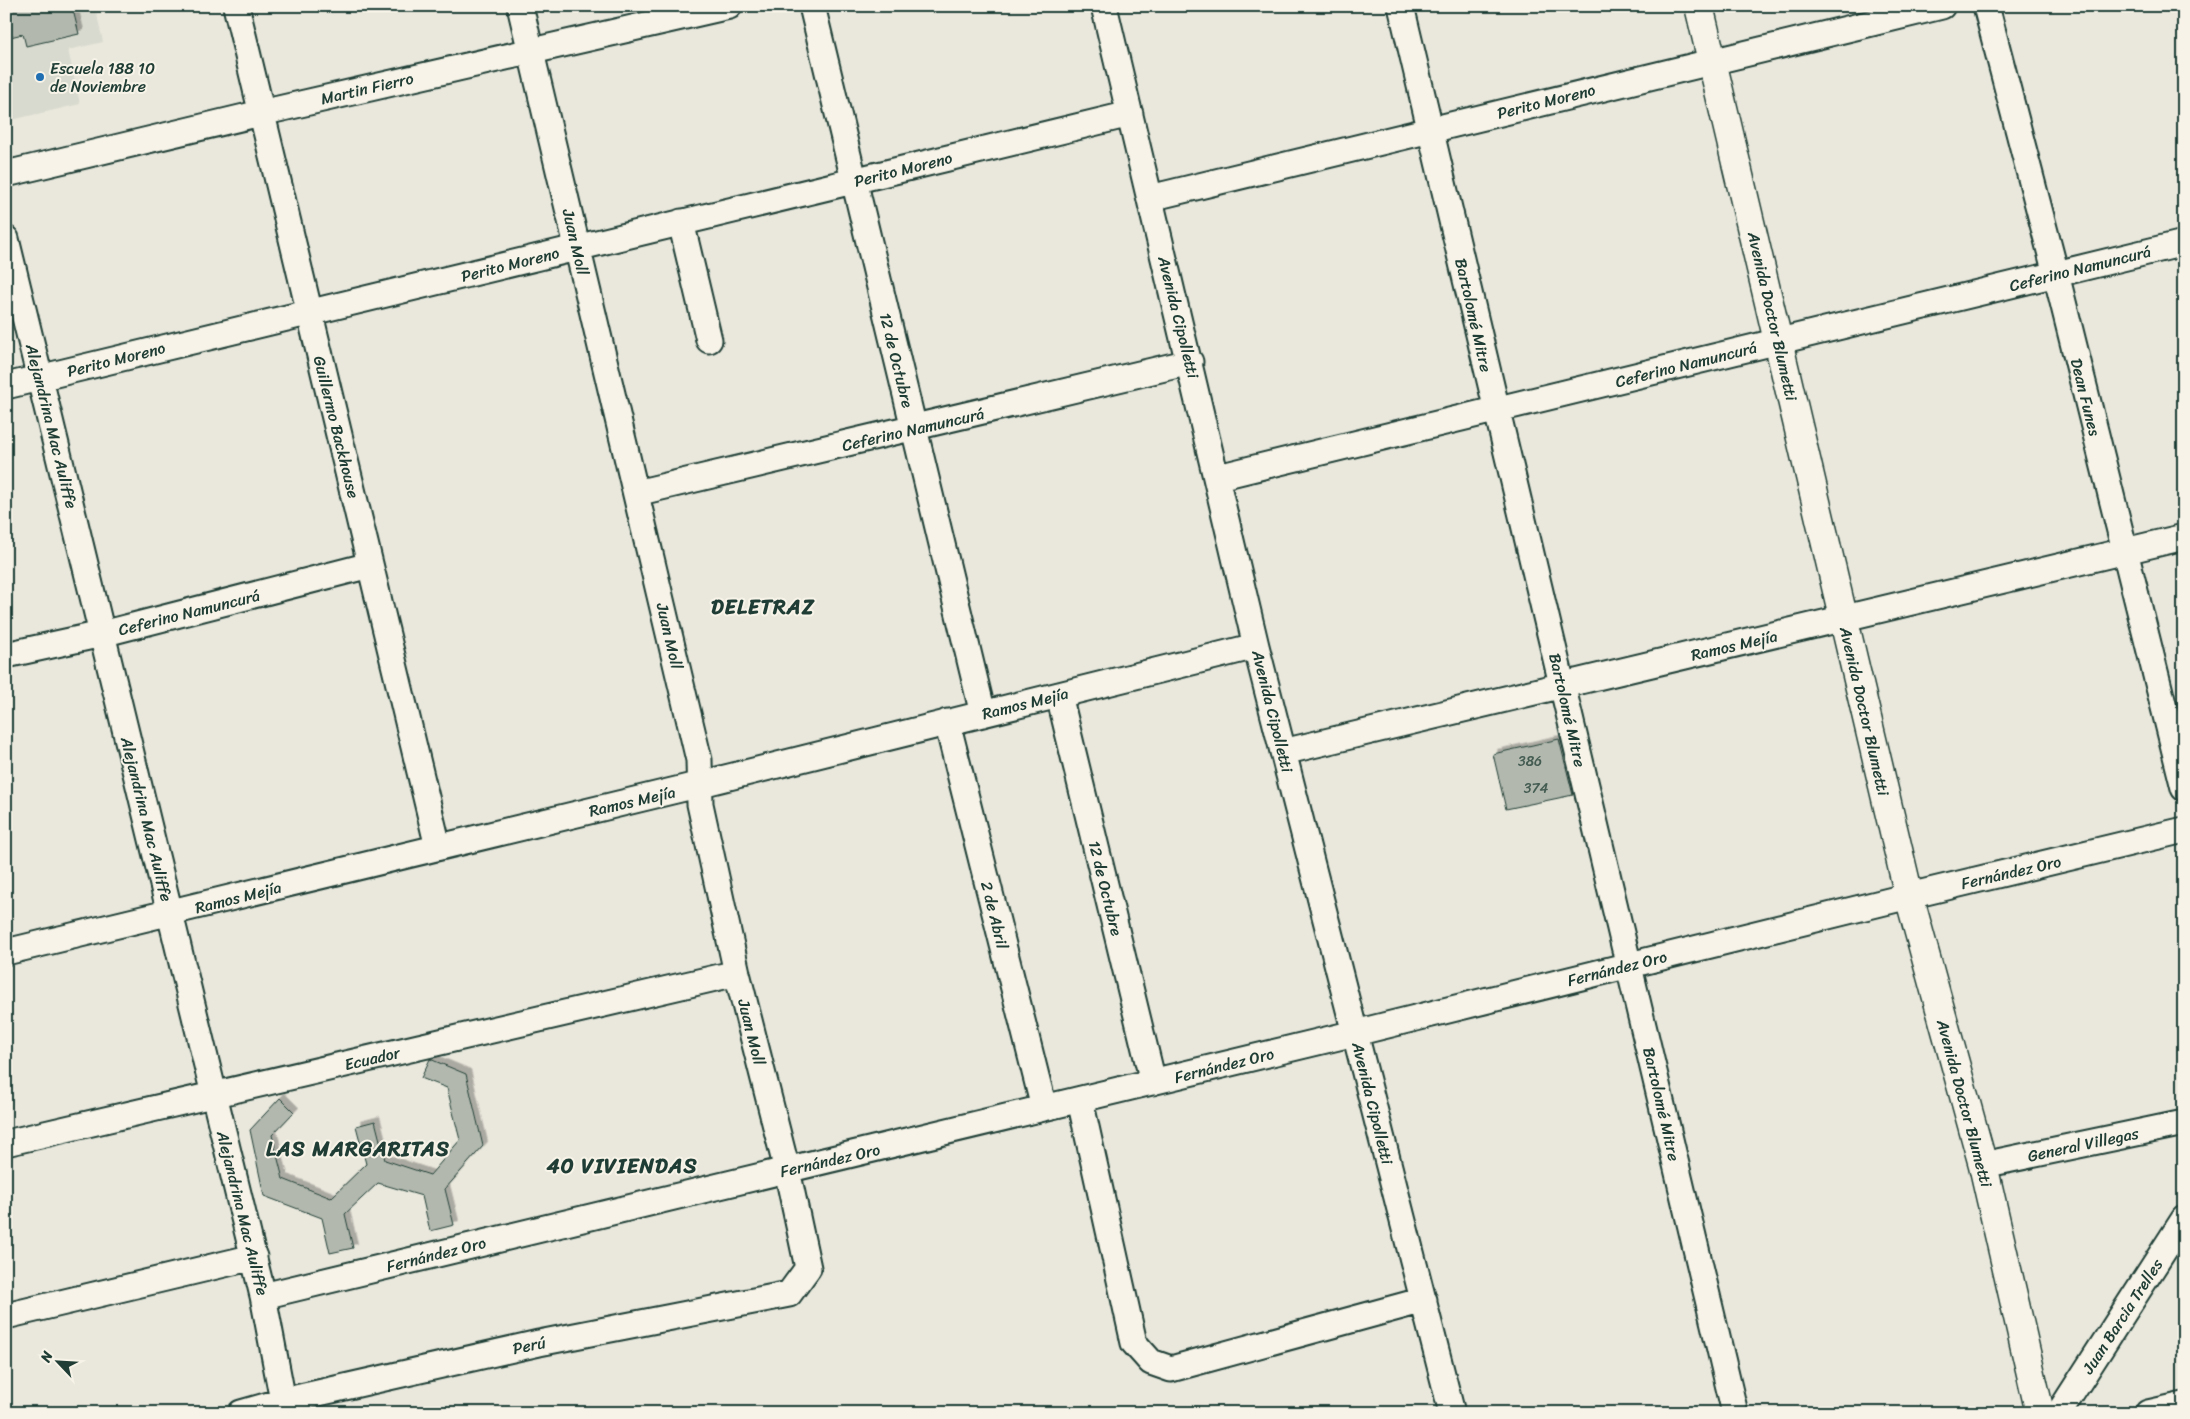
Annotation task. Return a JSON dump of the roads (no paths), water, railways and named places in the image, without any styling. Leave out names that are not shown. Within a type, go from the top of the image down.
[{"type":"main road","name":"Avenida Doctor Blumetti","points":[[1699,6],[1909,896],[1982,1165],[2040,1413]]},
{"type":"street","name":"Guillermo Backhouse","points":[[236,6],[438,847]]},
{"type":"street","name":"Juan Moll","points":[[520,6],[699,760],[700,804],[737,973],[787,1170],[808,1268]]},
{"type":"street","name":"Martin Fierro","points":[[6,174],[261,113],[729,6]]},
{"type":"street","name":"12 de Octubre","points":[[812,6],[983,714]]},
{"type":"street","name":"Avenida Cipolletti","points":[[1104,6],[1218,477],[1256,646],[1452,1413]]},
{"type":"street","name":"Bartolomé Mitre","points":[[1401,6],[1735,1413]]},
{"type":"street","name":"Perito Moreno","points":[[1150,198],[1942,6]]},
{"type":"street","name":"Dean Funes","points":[[1986,6],[2056,274],[2184,788]]},
{"type":"street","name":"Perito Moreno","points":[[6,386],[1130,114]]},
{"type":"street","points":[[681,222],[709,340]]},
{"type":"street","name":"Alejandrina Mac Auliffe","points":[[6,239],[254,1257],[284,1401]]},
{"type":"street","name":"Ceferino Namuncurá","points":[[1218,477],[2184,243]]},
{"type":"street","name":"Ceferino Namuncurá","points":[[636,493],[914,429],[1190,362]]},
{"type":"street","name":"Ramos Mejía","points":[[1283,752],[2184,537]]},
{"type":"street","name":"Ceferino Namuncurá","points":[[6,655],[102,634],[370,565]]},
{"type":"street","name":"Ramos Mejía","points":[[6,952],[701,784],[1256,646]]},
{"type":"street","name":"12 de Octubre","points":[[1059,695],[1153,1082]]},
{"type":"street","name":"2 de Abril","points":[[947,722],[1044,1108]]},
{"type":"street","name":"Fernández Oro","points":[[263,1296],[1080,1100],[2184,830]]},
{"type":"street","name":"Ecuador","points":[[6,1143],[737,973]]},
{"type":"street","points":[[1080,1100],[1134,1343],[1151,1362],[1170,1369],[1424,1300]]},
{"type":"street","name":"General Villegas","points":[[1982,1165],[2184,1123]]},
{"type":"street","name":"Juan Barcia Trelles","points":[[2059,1413],[2184,1219]]},
{"type":"street","points":[[6,1316],[254,1257]]},
{"type":"street","name":"Perú","points":[[241,1413],[284,1401],[539,1343],[788,1294],[808,1268]]},
{"type":"street","points":[[2148,1413],[2184,1405]]},
{"type":"place","name":"Escuela 188 10 de Noviembre","points":[[40,77]]},
{"type":"district","name":"DELETRAZ","points":[[763,607]]},
{"type":"district","name":"LAS MARGARITAS","points":[[358,1149]]},
{"type":"district","name":"40 VIVIENDAS","points":[[622,1166]]}]
